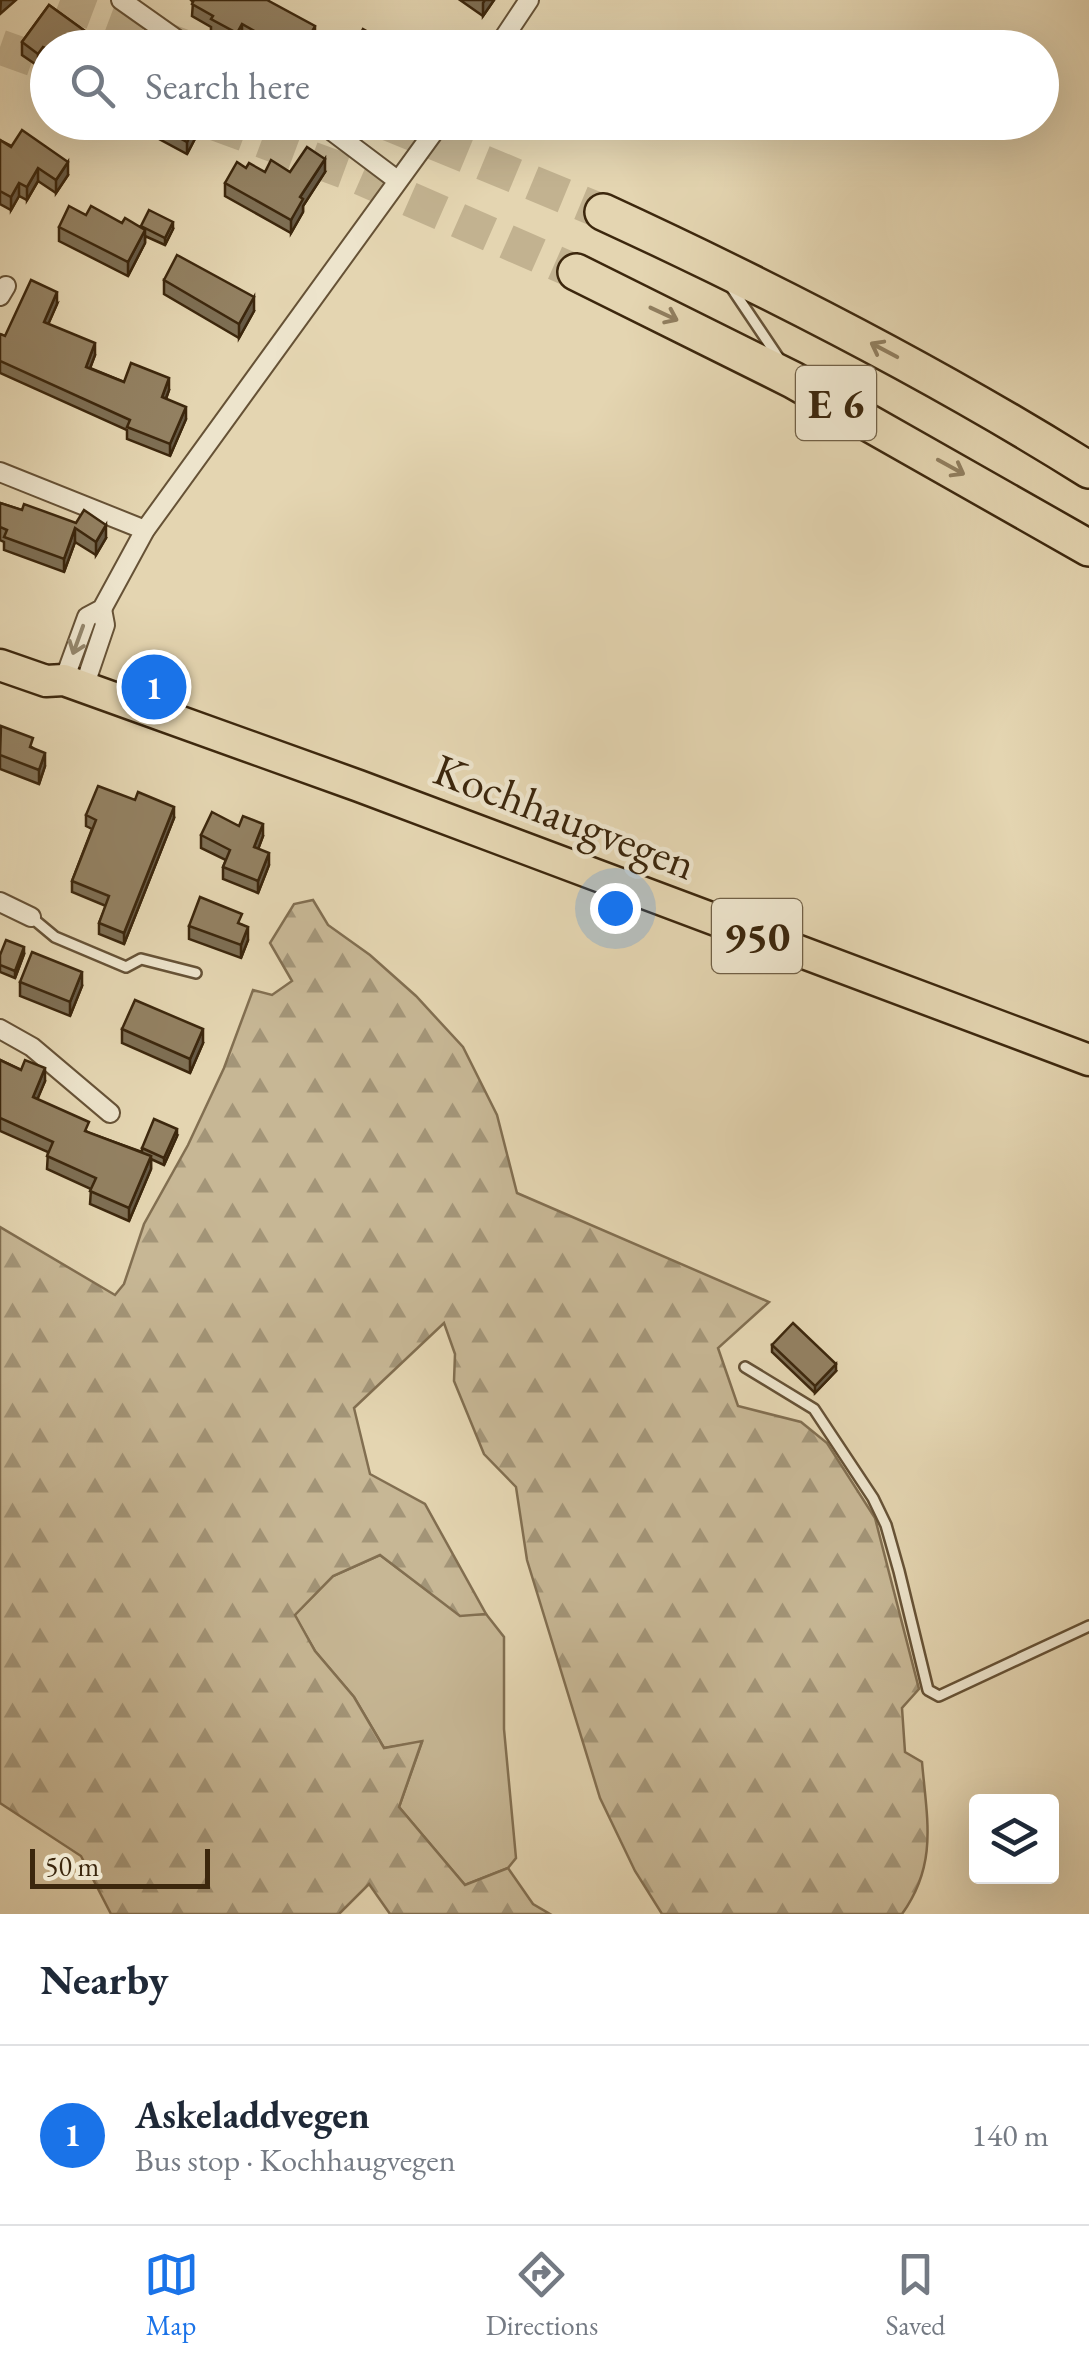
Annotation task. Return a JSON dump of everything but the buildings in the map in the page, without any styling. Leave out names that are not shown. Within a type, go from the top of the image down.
[{"type":"highway","name":"E 6","points":[[603,212],[715,263],[916,367],[1089,470]]},
{"type":"highway","name":"E 6","points":[[576,272],[793,380],[1089,548]]},
{"type":"main road","name":"Kochhaugvegen","points":[[0,646],[52,666],[74,683]]},
{"type":"main road","name":"Kochhaugvegen","points":[[0,665],[46,681],[74,683],[1089,1060]]},
{"type":"street","points":[[122,0],[164,30]]},
{"type":"street","points":[[510,30],[530,0]]},
{"type":"street","points":[[344,140],[398,180]]},
{"type":"street","points":[[74,683],[87,617],[102,609],[145,530],[428,140]]},
{"type":"street","points":[[0,472],[145,530]]},
{"type":"street","points":[[0,902],[31,917]]},
{"type":"street","points":[[0,1029],[32,1047],[110,1114]]},
{"type":"lane","points":[[715,263],[793,380]]},
{"type":"lane","points":[[31,917],[55,937],[126,967],[141,959],[196,973]]},
{"type":"lane","points":[[745,1366],[814,1409],[873,1498],[886,1525],[928,1690],[939,1696],[1089,1626]]},
{"type":"green space","points":[[313,900],[328,925],[370,955],[416,996],[463,1047],[497,1115],[517,1193],[769,1302],[718,1348],[738,1406],[801,1422],[827,1443],[875,1518],[919,1689],[902,1708],[905,1752],[922,1762],[927,1841],[921,1877],[902,1914],[662,1914],[635,1871],[600,1798],[527,1560],[516,1487],[484,1454],[454,1381],[455,1354],[444,1323],[354,1408],[370,1474],[425,1504],[486,1614],[460,1616],[380,1555],[333,1576],[295,1615],[315,1651],[354,1697],[384,1748],[422,1741],[399,1807],[465,1885],[508,1868],[533,1904],[550,1914],[390,1914],[369,1884],[339,1914],[111,1914],[81,1856],[0,1803],[0,1227],[115,1295],[124,1284],[144,1224],[188,1145],[224,1068],[253,990],[272,995],[292,981],[270,943],[294,904]]},
{"type":"green space","points":[[380,1555],[460,1615],[486,1614],[504,1637],[504,1729],[516,1858],[508,1868],[465,1885],[399,1807],[422,1742],[384,1748],[354,1697],[315,1651],[294,1615],[333,1576]]},
{"type":"tunnel","points":[[60,0],[139,30]]},
{"type":"tunnel","points":[[0,47],[30,58]]},
{"type":"tunnel","points":[[261,140],[355,175],[576,272]]},
{"type":"tunnel","points":[[429,140],[603,212]]},
{"type":"place","name":"Askeladdvegen","points":[[154,687]]}]
